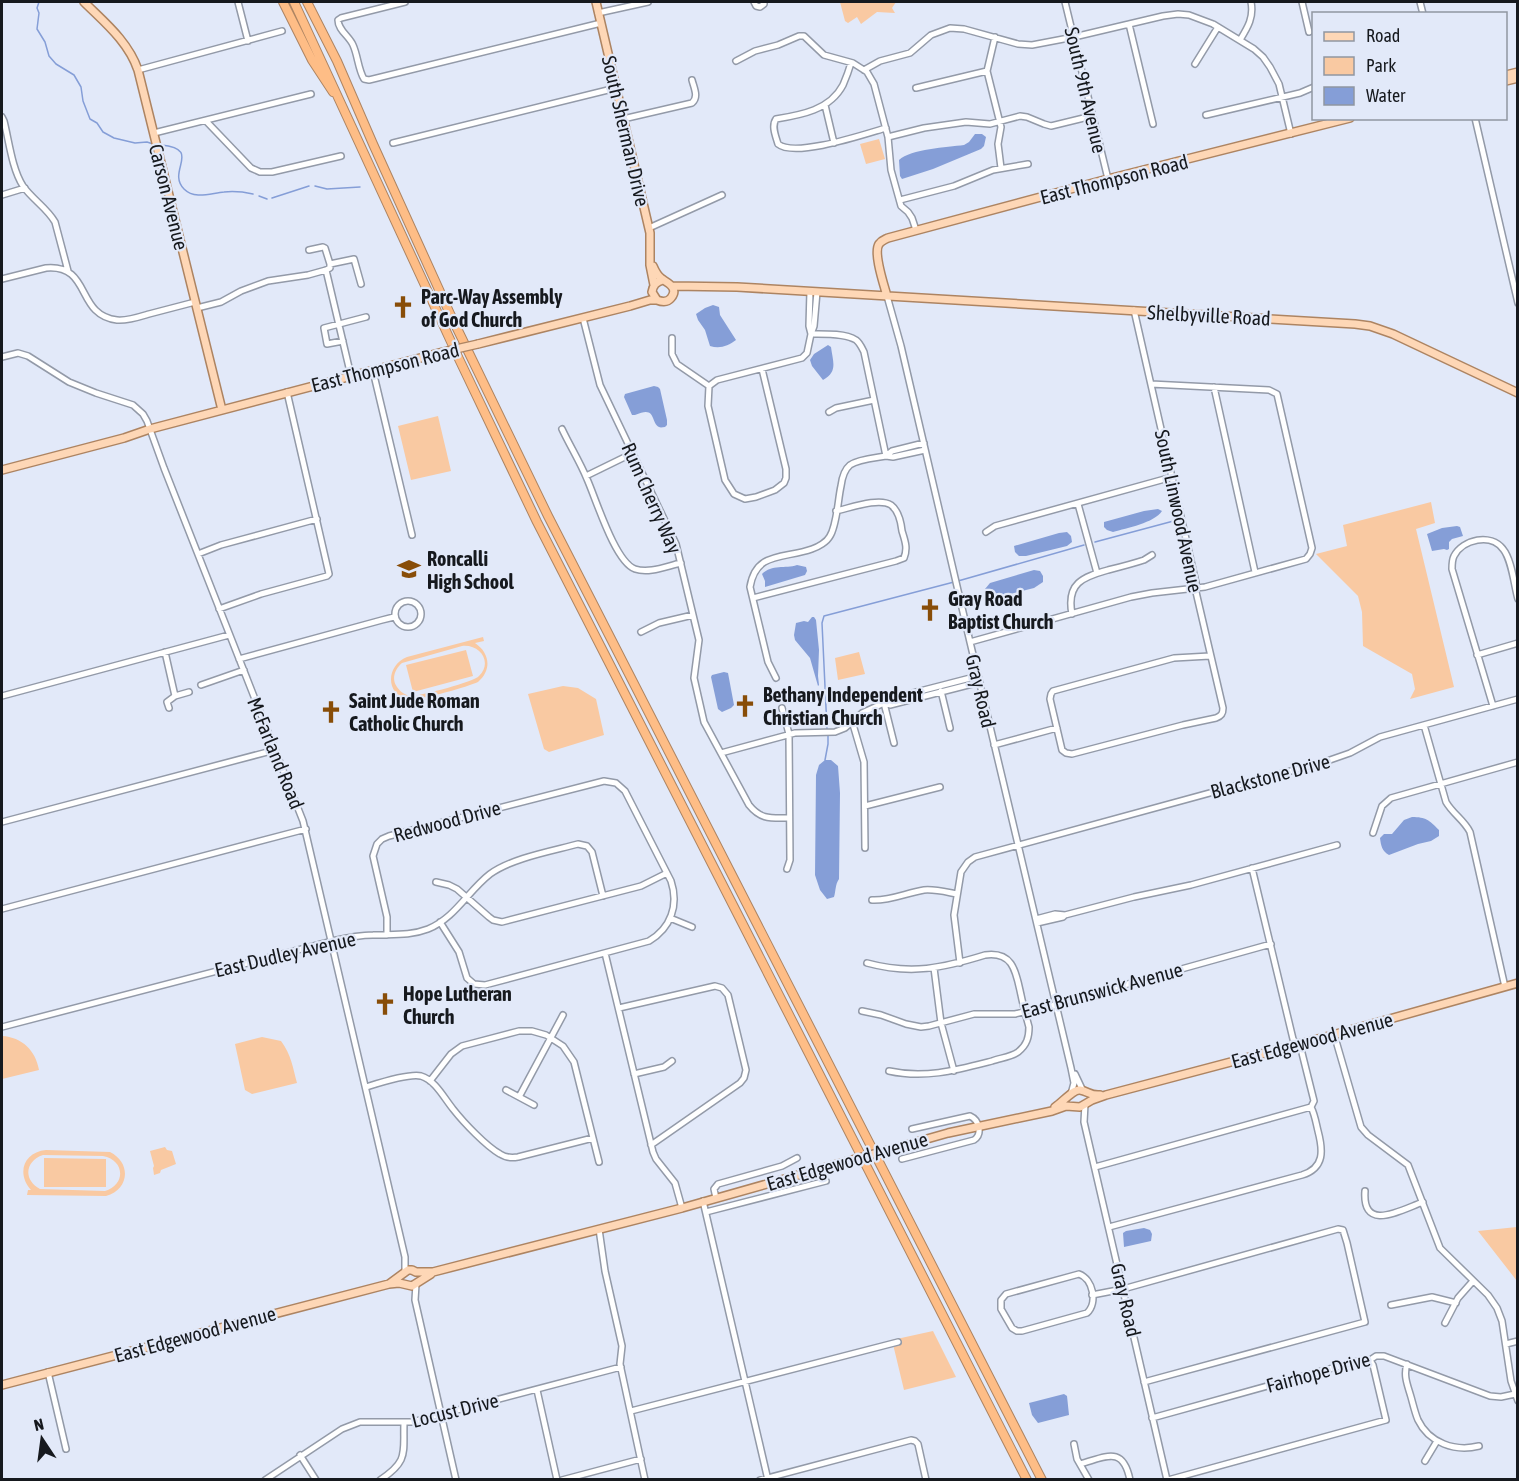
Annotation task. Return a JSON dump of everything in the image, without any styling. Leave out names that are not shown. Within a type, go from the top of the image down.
[{"type":"highway","points":[[283,2],[312,60],[341,105]]},
{"type":"highway","points":[[288,2],[324,79]]},
{"type":"highway","points":[[294,2],[537,522],[1027,1479]]},
{"type":"highway","points":[[307,2],[337,61],[451,316],[548,516],[1042,1479]]},
{"type":"highway","points":[[312,2],[337,61]]},
{"type":"main road","name":"Carson Avenue","points":[[84,2],[121,39],[132,55],[138,70],[222,410]]},
{"type":"main road","name":"South Sherman Drive","points":[[596,2],[649,228],[653,289]]},
{"type":"main road","name":"East Thompson Road","points":[[879,244],[888,238],[916,230],[1343,120]]},
{"type":"main road","name":"Gray Road","points":[[879,244],[877,254],[887,296]]},
{"type":"main road","name":"South Sherman Drive","points":[[651,260],[657,274],[663,280]]},
{"type":"main road","points":[[663,280],[670,283],[673,289],[672,296],[667,301],[660,302],[653,289],[659,281],[663,280]]},
{"type":"main road","points":[[673,289],[699,286],[887,296]]},
{"type":"main road","name":"East Thompson Road","points":[[620,308],[640,300],[653,289]]},
{"type":"main road","name":"Shelbyville Road","points":[[887,296],[1370,326],[1394,334],[1518,393]]},
{"type":"main road","name":"East Thompson Road","points":[[222,410],[443,352],[657,300]]},
{"type":"main road","points":[[2,470],[222,410]]},
{"type":"main road","name":"East Edgewood Avenue","points":[[1085,1104],[1106,1095],[1518,983]]},
{"type":"main road","points":[[1077,1090],[1083,1091],[1087,1099],[1085,1104],[1080,1107],[1075,1106],[1071,1102],[1071,1094],[1077,1090]]},
{"type":"main road","name":"East Edgewood Avenue","points":[[1083,1091],[1092,1095],[1106,1095]]},
{"type":"main road","name":"East Edgewood Avenue","points":[[1048,1112],[1071,1094]]},
{"type":"main road","name":"East Edgewood Avenue","points":[[389,1284],[408,1270],[433,1272],[682,1208],[948,1133],[1048,1112],[1066,1106],[1075,1106]]},
{"type":"main road","points":[[415,1271],[418,1277],[417,1283]]},
{"type":"main road","name":"East Edgewood Avenue","points":[[2,1385],[389,1284],[399,1283],[412,1286],[433,1272]]},
{"type":"main road","points":[[404,1273],[402,1281],[406,1285]]},
{"type":"street","points":[[238,2],[248,41]]},
{"type":"street","points":[[405,2],[338,20],[338,26],[353,45],[365,80],[601,23]]},
{"type":"street","points":[[598,13],[648,2]]},
{"type":"street","points":[[754,2],[759,7],[764,2]]},
{"type":"street","name":"South 9th Avenue","points":[[1065,2],[1108,179]]},
{"type":"street","points":[[1240,40],[1251,20],[1251,2]]},
{"type":"street","points":[[1302,2],[1310,32]]},
{"type":"street","points":[[864,70],[877,62],[910,53],[928,37],[950,28],[964,29],[1028,45],[1074,37],[1162,16],[1182,14],[1202,19],[1218,27],[1254,49],[1268,63],[1275,75],[1291,134]]},
{"type":"street","points":[[1129,24],[1153,124]]},
{"type":"street","points":[[1195,64],[1218,27]]},
{"type":"street","points":[[138,70],[282,31]]},
{"type":"street","points":[[736,61],[754,51],[804,36],[824,55],[851,63],[864,70],[873,82],[886,128],[891,170],[901,206],[912,218],[916,230]]},
{"type":"street","points":[[995,38],[987,71],[1000,122],[998,144],[1001,168]]},
{"type":"street","points":[[851,63],[841,88],[825,105],[807,113],[775,121],[778,143],[783,148],[807,148],[886,128]]},
{"type":"street","points":[[916,88],[987,71]]},
{"type":"street","points":[[623,119],[692,103],[696,96],[692,80]]},
{"type":"street","points":[[393,143],[616,88]]},
{"type":"street","points":[[1206,115],[1300,93],[1312,88]]},
{"type":"street","points":[[154,133],[311,94]]},
{"type":"street","points":[[825,105],[834,143]]},
{"type":"street","points":[[888,137],[924,128],[966,122],[984,124],[1024,116],[1051,126],[1092,116]]},
{"type":"street","points":[[2,117],[16,172],[25,188],[55,222],[68,272]]},
{"type":"street","points":[[1474,120],[1518,303]]},
{"type":"street","points":[[206,121],[250,168],[260,172],[272,172],[341,156]]},
{"type":"street","points":[[900,200],[951,187],[990,171],[1028,164]]},
{"type":"street","points":[[2,195],[25,188]]},
{"type":"street","points":[[649,228],[722,195]]},
{"type":"street","points":[[309,250],[326,248],[339,324],[351,376]]},
{"type":"street","points":[[2,279],[46,268],[58,268],[68,272],[80,282],[92,307],[103,316],[115,320],[221,302],[241,291],[268,281],[308,275],[354,259],[360,284]]},
{"type":"street","points":[[709,386],[717,380],[802,358],[807,353],[814,326],[813,292]]},
{"type":"street","name":"Gray Road","points":[[887,296],[901,346],[1071,1068],[1074,1086],[1071,1094]]},
{"type":"street","name":"South Linwood Avenue","points":[[1057,728],[1062,750],[1072,754],[1183,724],[1216,718],[1223,712],[1134,310]]},
{"type":"street","points":[[343,341],[330,345],[326,343],[324,328],[366,317]]},
{"type":"street","name":"Rum Cherry Way","points":[[583,318],[600,385],[673,537],[681,563],[699,642],[694,682],[704,722],[749,805],[756,813],[765,818],[789,818]]},
{"type":"street","points":[[811,334],[847,337],[857,341],[864,352],[886,456]]},
{"type":"street","points":[[672,338],[672,354],[677,364],[709,386]]},
{"type":"street","name":"McFarland Road","points":[[2,357],[15,354],[28,356],[69,382],[128,403],[143,414],[150,429],[306,829],[405,1257],[404,1273]]},
{"type":"street","points":[[709,386],[708,406],[725,480],[734,494],[740,497],[745,499],[762,495],[775,490],[784,483],[786,469],[762,369]]},
{"type":"street","points":[[373,371],[412,535]]},
{"type":"street","points":[[970,642],[1138,595],[1205,587],[1306,558],[1310,554],[1312,548],[1275,392],[1151,384]]},
{"type":"street","points":[[1214,387],[1255,572]]},
{"type":"street","points":[[219,609],[329,574],[287,393]]},
{"type":"street","points":[[829,412],[836,408],[874,400]]},
{"type":"street","points":[[562,429],[585,476],[600,515],[627,565],[636,570],[648,571],[681,563]]},
{"type":"street","points":[[886,456],[892,451],[924,443]]},
{"type":"street","points":[[776,678],[768,662],[750,587],[753,573],[762,563],[770,559],[812,549],[826,541],[833,527],[843,475],[848,466],[857,462],[925,450]]},
{"type":"street","points":[[585,476],[633,453]]},
{"type":"street","points":[[986,532],[995,526],[1172,477]]},
{"type":"street","points":[[753,598],[904,558],[907,550],[900,518],[891,505],[883,501],[836,511]]},
{"type":"street","points":[[1078,504],[1097,573]]},
{"type":"street","points":[[198,554],[221,545],[317,519]]},
{"type":"street","points":[[1492,706],[1452,569],[1452,557],[1461,547],[1472,541],[1496,542],[1508,557],[1518,599]]},
{"type":"street","points":[[1072,614],[1071,594],[1081,580],[1097,573],[1144,560],[1152,555]]},
{"type":"street","points":[[239,659],[394,617],[396,608],[405,601],[416,604],[420,611],[420,619],[407,627],[400,624],[395,615]]},
{"type":"street","points":[[641,632],[659,623],[693,615]]},
{"type":"street","points":[[2,696],[229,635]]},
{"type":"street","points":[[1477,655],[1518,643]]},
{"type":"street","points":[[165,651],[176,696]]},
{"type":"street","points":[[994,745],[1057,728],[1050,699],[1051,693],[1056,689],[1164,660],[1210,656]]},
{"type":"street","points":[[201,685],[244,670]]},
{"type":"street","points":[[721,753],[789,734],[828,732],[845,728],[868,710],[884,704],[889,699],[979,679]]},
{"type":"street","points":[[940,689],[951,728]]},
{"type":"street","points":[[169,708],[168,702],[176,696],[189,692]]},
{"type":"street","name":"Blackstone Drive","points":[[957,894],[961,872],[970,859],[980,855],[1327,761],[1350,753],[1380,737],[1518,699]]},
{"type":"street","points":[[884,704],[894,743]]},
{"type":"street","points":[[782,708],[789,734],[790,860],[787,869]]},
{"type":"street","points":[[852,722],[864,762],[865,848]]},
{"type":"street","points":[[1424,725],[1447,805],[1465,823],[1470,834],[1505,987]]},
{"type":"street","points":[[2,822],[275,750]]},
{"type":"street","points":[[1373,833],[1385,802],[1395,796],[1518,762]]},
{"type":"street","name":"Redwood Drive","points":[[387,935],[387,917],[373,858],[375,848],[382,839],[604,781],[619,785],[625,792],[667,873]]},
{"type":"street","points":[[865,806],[940,787]]},
{"type":"street","points":[[2,909],[306,829]]},
{"type":"street","points":[[1036,921],[1063,917],[1126,898],[1184,887],[1337,844]]},
{"type":"street","name":"East Dudley Avenue","points":[[2,1027],[332,941],[366,935],[414,933],[428,929],[452,913],[486,877],[506,864],[576,845],[584,845],[592,853],[603,896]]},
{"type":"street","points":[[1095,1167],[1311,1107],[1314,1101],[1301,1049],[1293,1039],[1252,868]]},
{"type":"street","points":[[436,882],[452,886],[493,920],[504,922],[644,885],[667,873],[674,895],[674,906],[670,918],[663,930],[649,941],[486,985],[473,983],[466,976],[459,952],[440,922]]},
{"type":"street","points":[[872,900],[882,901],[930,890],[957,894],[953,918],[960,963]]},
{"type":"street","points":[[670,918],[692,927]]},
{"type":"street","name":"East Brunswick Avenue","points":[[862,1011],[915,1027],[929,1026],[974,1014],[1008,1014],[1056,1004],[1271,944]]},
{"type":"street","points":[[606,953],[654,1157],[677,1186],[682,1208]]},
{"type":"street","points":[[867,963],[903,970],[934,968],[996,954],[1006,958],[1012,964],[1028,1025],[1029,1034],[1026,1044],[1011,1055],[954,1071],[922,1075],[889,1071]]},
{"type":"street","points":[[934,968],[941,1023],[954,1071]]},
{"type":"street","points":[[619,1008],[717,986],[724,989],[728,995],[746,1072],[740,1083],[651,1145]]},
{"type":"street","points":[[519,1097],[562,1015]]},
{"type":"street","points":[[430,1081],[451,1054],[462,1046],[519,1031],[532,1031],[550,1038],[567,1050],[576,1065],[599,1162]]},
{"type":"street","points":[[1334,1034],[1361,1127],[1368,1135],[1408,1165],[1440,1248],[1488,1294],[1497,1308],[1502,1322],[1511,1380],[1518,1401]]},
{"type":"street","points":[[634,1074],[664,1068],[672,1061]]},
{"type":"street","name":"Gray Road","points":[[1071,1068],[1083,1091]]},
{"type":"street","points":[[366,1086],[420,1076],[430,1081],[483,1140],[501,1155],[510,1158],[593,1138]]},
{"type":"street","points":[[506,1090],[534,1105]]},
{"type":"street","name":"Gray Road","points":[[1084,1122],[1085,1104]]},
{"type":"street","name":"Gray Road","points":[[1075,1106],[1084,1122],[1167,1479]]},
{"type":"street","points":[[1108,1227],[1302,1175],[1313,1170],[1320,1161],[1322,1144],[1311,1107]]},
{"type":"street","name":"East Edgewood Avenue","points":[[902,1159],[974,1140],[978,1136],[975,1118],[968,1116],[912,1129]]},
{"type":"street","name":"East Edgewood Avenue","points":[[716,1198],[715,1188],[718,1184],[773,1169],[798,1158]]},
{"type":"street","name":"East Edgewood Avenue","points":[[706,1212],[826,1181]]},
{"type":"street","points":[[1365,1191],[1364,1201],[1369,1211],[1377,1216],[1386,1216],[1423,1202]]},
{"type":"street","points":[[703,1202],[768,1478]]},
{"type":"street","points":[[598,1229],[604,1271],[622,1346],[621,1367],[645,1479]]},
{"type":"street","points":[[1092,1295],[1123,1289],[1342,1229],[1365,1322],[1144,1382]]},
{"type":"street","name":"McFarland Road","points":[[405,1257],[415,1271]]},
{"type":"street","points":[[1074,1275],[1087,1278],[1092,1295],[1093,1304],[1088,1313],[1022,1331],[1012,1328],[1000,1304],[1006,1293],[1074,1275]]},
{"type":"street","points":[[1445,1323],[1456,1303],[1473,1281]]},
{"type":"street","points":[[417,1283],[415,1300],[456,1479]]},
{"type":"street","points":[[406,1285],[415,1300]]},
{"type":"street","points":[[1391,1305],[1431,1297],[1456,1303]]},
{"type":"street","points":[[1506,1344],[1518,1341]]},
{"type":"street","points":[[631,1411],[898,1342]]},
{"type":"street","name":"Fairhope Drive","points":[[1152,1418],[1365,1359],[1370,1360],[1376,1356],[1407,1364],[1490,1396],[1501,1397],[1515,1394]]},
{"type":"street","points":[[1167,1479],[1386,1420],[1370,1360]]},
{"type":"street","points":[[1407,1364],[1406,1378],[1417,1417],[1426,1432],[1437,1441],[1450,1446],[1464,1448],[1479,1446]]},
{"type":"street","name":"Locust Drive","points":[[265,1479],[342,1429],[357,1423],[412,1422],[621,1367]]},
{"type":"street","points":[[48,1372],[66,1449]]},
{"type":"street","points":[[537,1390],[557,1479]]},
{"type":"street","points":[[380,1479],[394,1470],[402,1459],[404,1423]]},
{"type":"street","points":[[760,1479],[911,1440],[918,1444],[926,1479]]},
{"type":"street","points":[[1425,1461],[1437,1441]]},
{"type":"street","points":[[1074,1444],[1080,1464],[1089,1479]]},
{"type":"street","points":[[300,1455],[316,1479]]},
{"type":"street","points":[[1080,1464],[1115,1456],[1126,1463],[1130,1479]]},
{"type":"street","points":[[562,1479],[641,1459]]},
{"type":"green space","points":[[840,2],[896,2],[892,8],[895,13],[877,12],[861,24],[857,17],[848,23],[845,21]]},
{"type":"green space","points":[[879,139],[885,159],[866,164],[860,144]]},
{"type":"green space","points":[[438,416],[451,471],[411,480],[398,426]]},
{"type":"green space","points":[[1431,502],[1435,523],[1416,529],[1454,687],[1410,699],[1415,689],[1412,674],[1363,646],[1362,612],[1358,596],[1316,554],[1347,546],[1343,525]]},
{"type":"green space","points":[[483,637],[484,641],[475,643],[484,652],[487,667],[478,682],[432,696],[408,699],[395,692],[391,680],[395,666],[407,657]],"holes":[[[468,646],[479,651],[485,660],[483,671],[475,679],[413,696],[406,695],[395,684],[395,674],[402,663]]]},
{"type":"green space","points":[[466,650],[473,676],[413,692],[406,665]]},
{"type":"green space","points":[[859,652],[865,674],[838,680],[835,658]]},
{"type":"green space","points":[[563,686],[578,688],[596,699],[604,735],[549,752],[544,749],[528,694]]},
{"type":"green space","points":[[2,1036],[16,1039],[27,1046],[35,1057],[39,1070],[2,1079]]},
{"type":"green space","points":[[262,1037],[281,1041],[289,1056],[297,1083],[252,1094],[245,1090],[235,1044]]},
{"type":"green space","points":[[165,1147],[172,1151],[176,1164],[154,1175],[150,1151]]},
{"type":"green space","points":[[46,1150],[110,1152],[122,1163],[125,1176],[119,1188],[106,1196],[27,1195],[28,1190],[31,1190],[26,1183],[23,1170],[28,1159]],"holes":[[[43,1155],[103,1156],[116,1162],[120,1173],[117,1184],[105,1191],[40,1189],[29,1176],[30,1166]]]},
{"type":"green space","points":[[44,1158],[106,1159],[106,1187],[44,1187]]},
{"type":"green space","points":[[1518,1227],[1517,1281],[1478,1231]]},
{"type":"green space","points":[[933,1331],[956,1377],[904,1390],[892,1340]]},
{"type":"water","points":[[975,134],[982,134],[986,137],[981,149],[933,169],[902,179],[900,176],[899,160],[905,156],[930,149],[964,145]]},
{"type":"water","points":[[713,305],[719,307],[720,315],[736,340],[730,344],[710,346],[705,330],[698,320],[696,314]]},
{"type":"water","points":[[828,345],[831,347],[833,370],[823,380],[810,360],[814,354]]},
{"type":"water","points":[[654,386],[660,389],[667,420],[665,427],[656,425],[650,413],[642,412],[632,415],[624,397],[625,394]]},
{"type":"water","points":[[1158,509],[1162,511],[1158,515],[1140,524],[1113,532],[1104,527],[1104,522]]},
{"type":"water","points":[[1460,527],[1463,536],[1452,539],[1447,550],[1432,551],[1427,534],[1442,528]]},
{"type":"water","points":[[1067,532],[1072,542],[1067,546],[1026,556],[1019,556],[1015,552],[1014,546]]},
{"type":"water","points":[[797,565],[806,567],[805,575],[765,587],[762,574],[766,571]]},
{"type":"water","points":[[1034,570],[1040,571],[1043,582],[1034,588],[991,599],[985,594],[985,589],[990,583]]},
{"type":"water","points":[[812,617],[816,620],[819,650],[818,686],[810,658],[795,640],[794,635],[796,623],[808,622]]},
{"type":"water","points":[[724,672],[728,673],[734,705],[722,712],[718,709],[711,677]]},
{"type":"water","points":[[825,760],[831,760],[838,766],[840,793],[839,879],[834,897],[827,899],[820,890],[815,875],[816,775],[819,765]]},
{"type":"water","points":[[1412,817],[1430,821],[1439,830],[1439,836],[1431,841],[1389,855],[1382,848],[1380,838],[1384,834],[1392,834],[1404,820]]},
{"type":"water","points":[[1144,1228],[1150,1230],[1151,1241],[1124,1247],[1123,1233]]},
{"type":"water","points":[[1064,1394],[1067,1396],[1069,1415],[1038,1423],[1032,1415],[1029,1403]]},
{"type":"waterway","points":[[39,2],[37,29],[45,42],[49,56],[56,64],[74,75],[81,87],[83,101],[90,119],[97,123],[103,132],[114,138],[153,144]]},
{"type":"waterway","points":[[161,145],[180,151],[182,156],[180,182],[188,192],[198,195],[231,192],[253,194]]},
{"type":"waterway","points":[[272,198],[309,186]]},
{"type":"waterway","points":[[315,186],[327,189],[360,187]]},
{"type":"waterway","points":[[259,196],[267,199]]},
{"type":"waterway","points":[[1095,542],[1181,519]]},
{"type":"waterway","points":[[958,581],[1084,545]]},
{"type":"waterway","points":[[827,729],[822,623],[824,616],[954,582]]},
{"type":"waterway","points":[[825,760],[828,734]]},
{"type":"place","name":"Parc-Way Assembly of God Church","points":[[403,307]]},
{"type":"place","name":"Roncalli High School","points":[[409,569]]},
{"type":"place","name":"Gray Road Baptist Church","points":[[930,610]]},
{"type":"place","name":"Bethany Independent Christian Church","points":[[745,706]]},
{"type":"place","name":"Saint Jude Roman Catholic Church","points":[[331,712]]},
{"type":"place","name":"Hope Lutheran Church","points":[[385,1004]]}]
